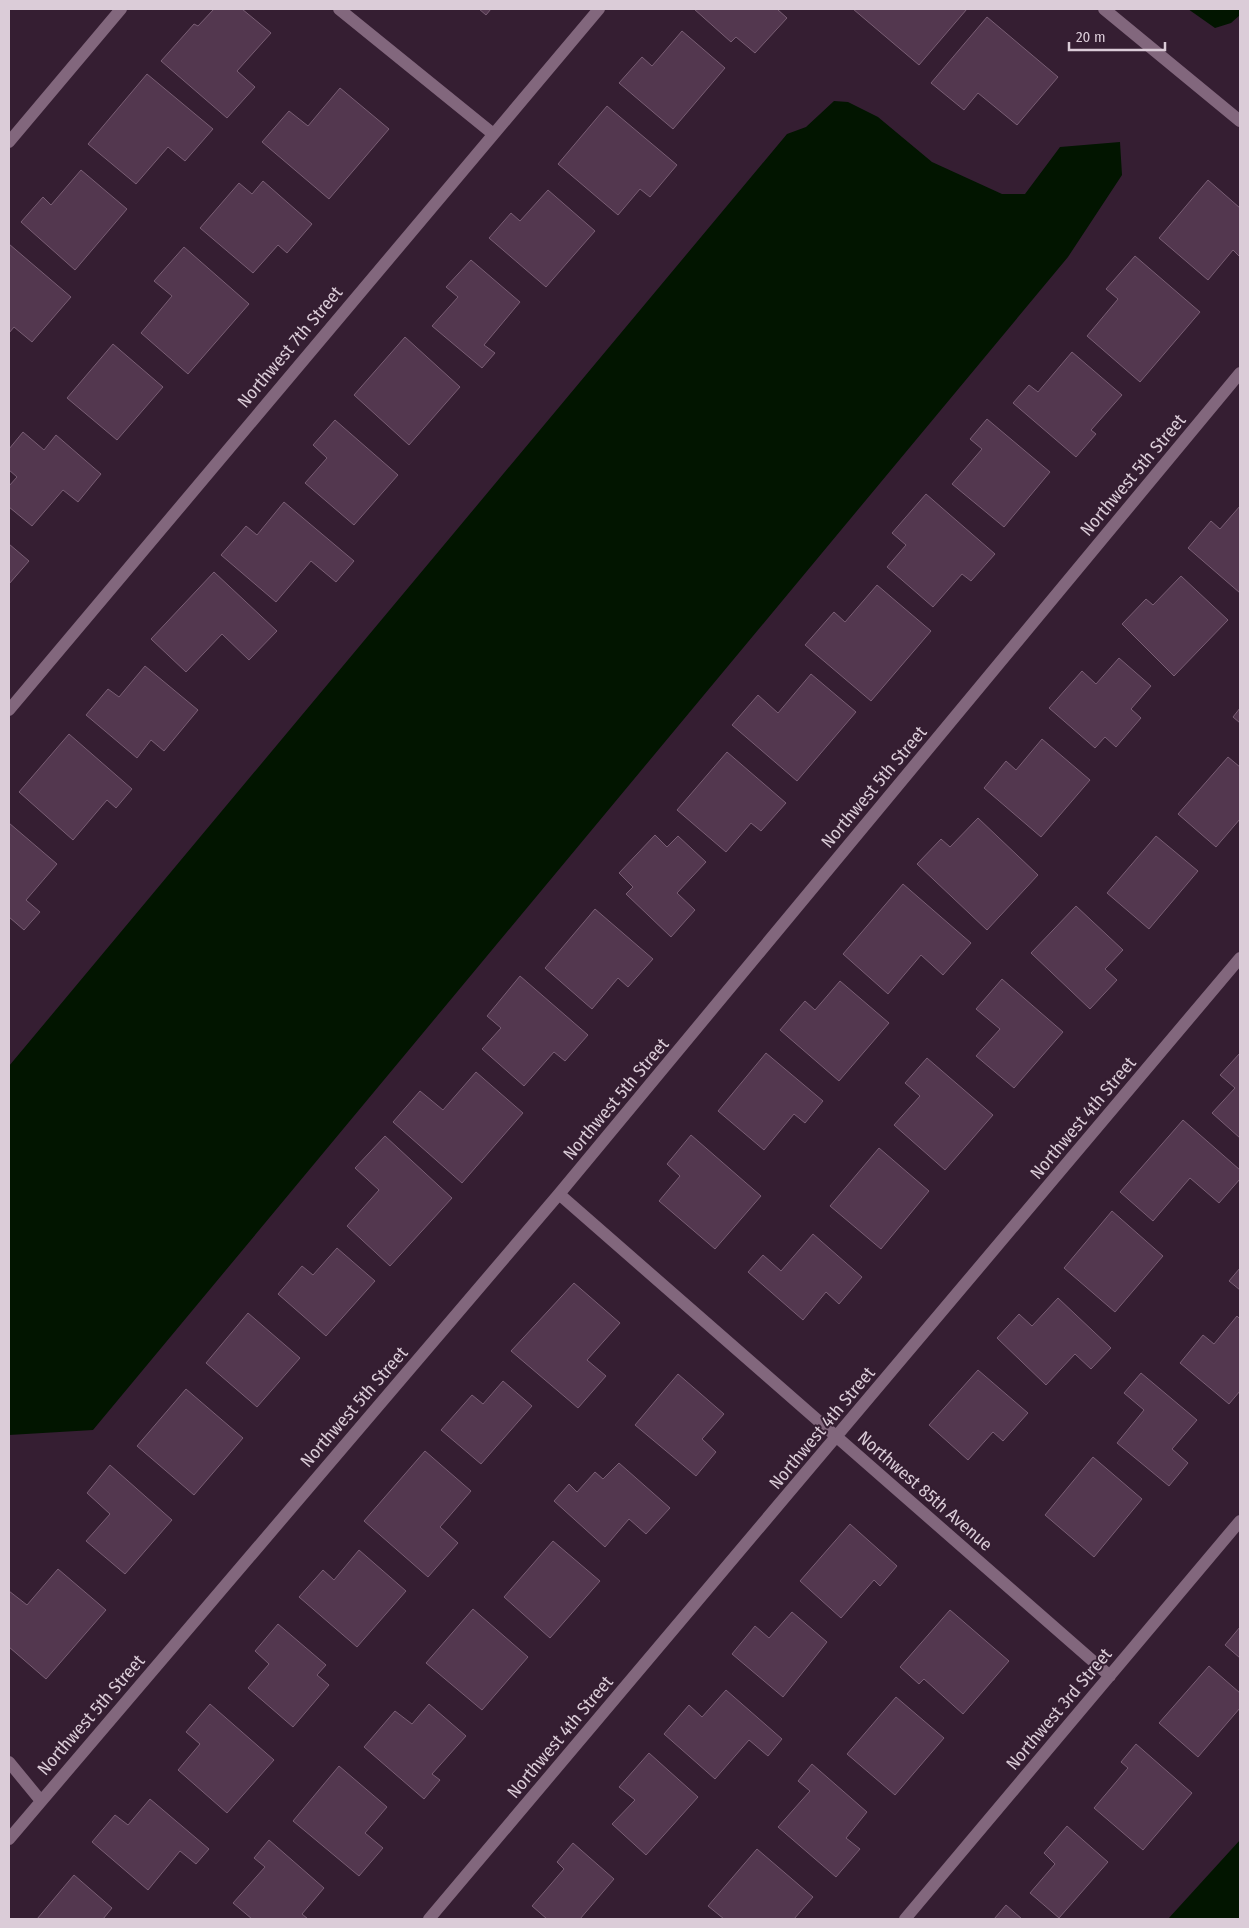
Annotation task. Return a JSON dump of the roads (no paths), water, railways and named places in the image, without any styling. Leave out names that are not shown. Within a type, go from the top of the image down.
[{"type":"street","points":[[9,142],[121,9]]},
{"type":"street","points":[[339,9],[492,133]]},
{"type":"street","name":"Northwest 7th Street","points":[[9,710],[598,9]]},
{"type":"street","points":[[1104,9],[1240,122]]},
{"type":"street","name":"Northwest 5th Street","points":[[9,1839],[559,1194],[1240,373]]},
{"type":"street","name":"Northwest 4th Street","points":[[429,1919],[838,1438],[1240,958]]},
{"type":"street","name":"Northwest 85th Avenue","points":[[559,1194],[1110,1676]]},
{"type":"street","name":"Northwest 3rd Street","points":[[904,1919],[1240,1521]]},
{"type":"street","points":[[9,1762],[41,1801]]}]
